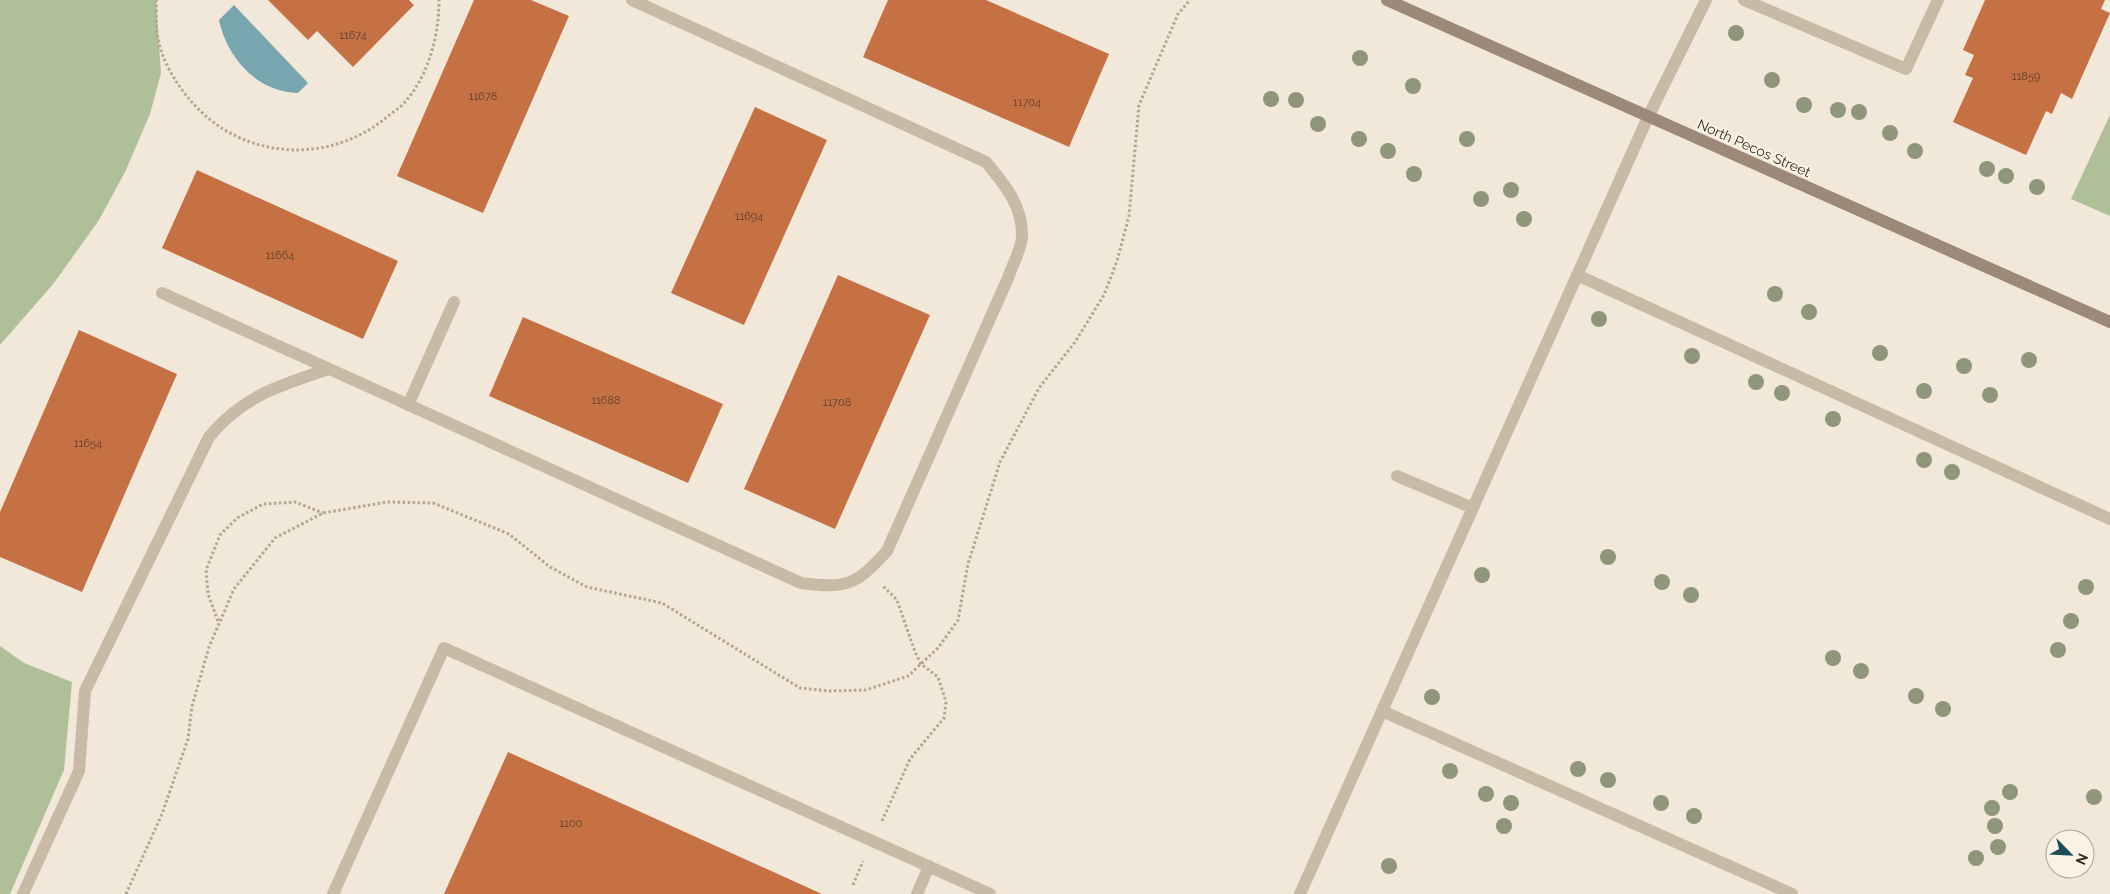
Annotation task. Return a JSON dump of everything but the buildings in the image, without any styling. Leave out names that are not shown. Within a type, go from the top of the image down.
[{"type":"street","name":"North Pecos Street","points":[[1387,0],[2110,322]]},
{"type":"lane","points":[[162,293],[801,583],[828,586],[846,584],[866,574],[887,552],[1008,278],[1022,238],[1019,216],[1011,191],[986,162],[632,0]]},
{"type":"lane","points":[[1300,894],[1648,117],[1706,0]]},
{"type":"lane","points":[[1744,0],[1906,69],[1938,0]]},
{"type":"lane","points":[[1577,275],[2110,519]]},
{"type":"lane","points":[[408,405],[454,302]]},
{"type":"lane","points":[[23,894],[79,771],[85,691],[209,437],[223,420],[242,404],[265,392],[329,369]]},
{"type":"lane","points":[[1397,476],[1473,508]]},
{"type":"lane","points":[[333,894],[444,648],[990,894]]},
{"type":"lane","points":[[1382,711],[1792,894]]},
{"type":"lane","points":[[916,894],[929,866]]},
{"type":"path","points":[[156,0],[158,38],[176,84],[205,118],[242,140],[286,151],[330,148],[371,131],[405,102],[428,64],[439,21],[439,0]]},
{"type":"path","points":[[218,622],[208,594],[206,570],[220,535],[237,518],[263,504],[295,502],[323,512]]},
{"type":"path","points":[[853,885],[910,760],[944,718],[946,702],[938,677],[921,664],[915,652],[897,600],[883,585],[866,574]]},
{"type":"green space","points":[[0,0],[156,0],[161,73],[150,114],[125,172],[99,220],[54,283],[0,345]]},
{"type":"green space","points":[[2110,115],[2110,216],[2071,199]]},
{"type":"green space","points":[[0,646],[24,663],[72,682],[64,770],[10,894],[0,894]]},
{"type":"water","points":[[234,5],[308,83],[298,93],[269,87],[246,70],[237,60],[223,34],[219,20]]}]
